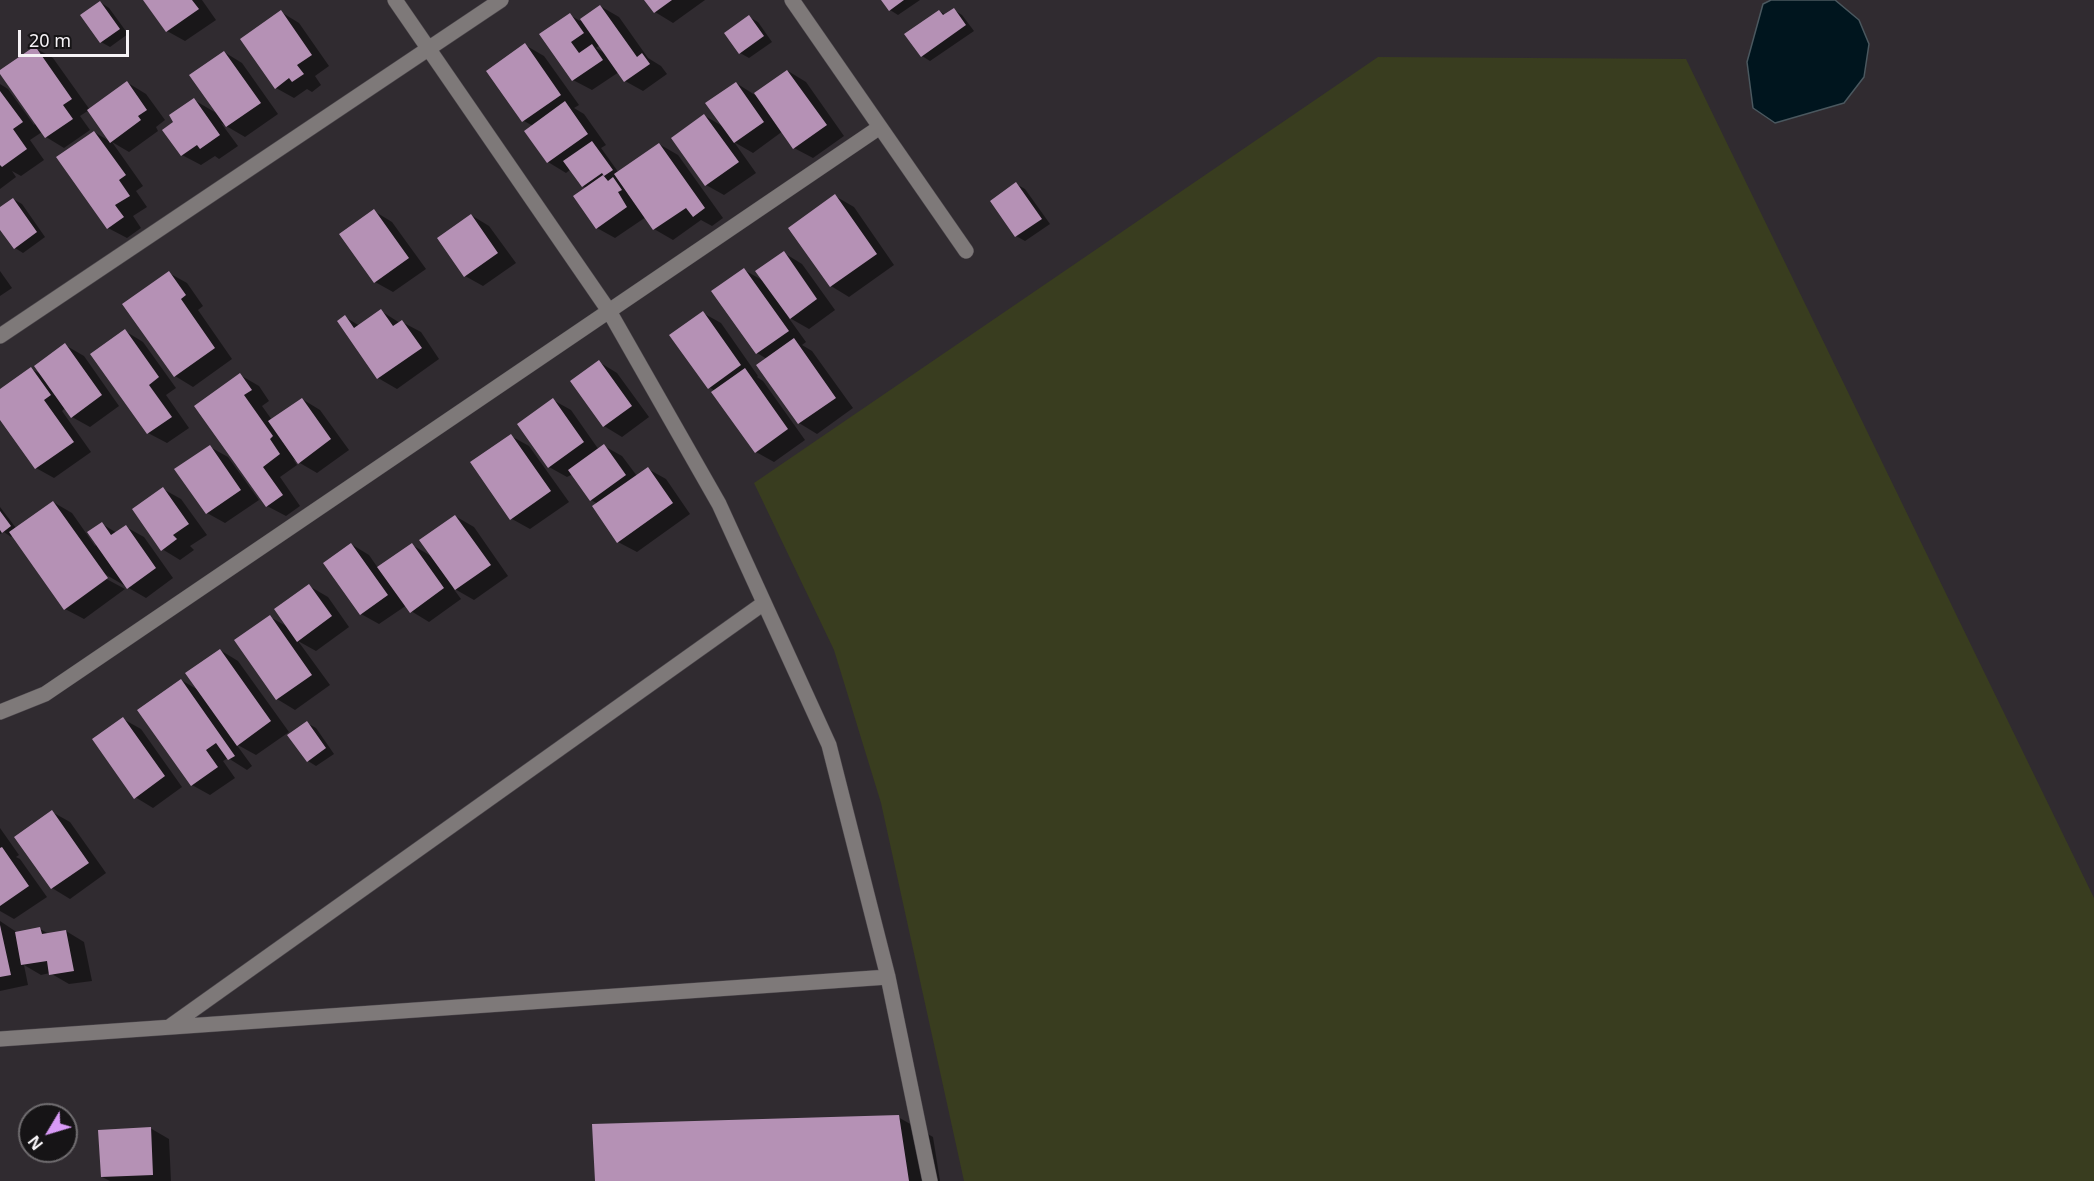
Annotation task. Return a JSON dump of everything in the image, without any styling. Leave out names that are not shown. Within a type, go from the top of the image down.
[{"type":"street","points":[[395,0],[609,311],[719,504],[829,746],[888,977],[930,1181]]},
{"type":"street","points":[[0,336],[501,0]]},
{"type":"street","points":[[792,0],[966,251]]},
{"type":"street","points":[[0,712],[45,694],[880,127]]},
{"type":"street","points":[[169,1027],[764,603]]},
{"type":"street","points":[[0,1039],[888,977]]},
{"type":"green space","points":[[1378,57],[1686,59],[2094,898],[2094,1181],[964,1181],[881,803],[834,650],[754,483]]},
{"type":"water","points":[[1771,0],[1835,0],[1859,20],[1869,44],[1864,77],[1844,103],[1775,123],[1753,108],[1747,62],[1763,4]]},
{"type":"building","points":[[143,0],[192,0],[199,9],[166,32]]},
{"type":"building","points":[[644,0],[672,0],[654,13]]},
{"type":"building","points":[[881,0],[904,0],[889,11]]},
{"type":"building","points":[[100,1],[120,29],[100,43],[80,15]]},
{"type":"building","points":[[600,5],[637,57],[642,53],[650,64],[624,82],[580,19]]},
{"type":"building","points":[[954,8],[966,25],[921,57],[904,34],[939,10],[943,15]]},
{"type":"building","points":[[281,10],[312,55],[297,65],[304,74],[292,82],[289,78],[275,89],[240,39]]},
{"type":"building","points":[[570,13],[584,33],[571,42],[579,53],[592,44],[603,60],[572,81],[539,34]]},
{"type":"building","points":[[749,15],[764,36],[739,54],[724,33]]},
{"type":"building","points":[[525,43],[561,95],[522,122],[486,71]]},
{"type":"building","points":[[35,46],[72,99],[63,105],[73,119],[45,138],[0,74],[0,70]]},
{"type":"building","points":[[224,51],[261,103],[226,127],[189,75]]},
{"type":"building","points":[[787,70],[827,125],[793,149],[754,93]]},
{"type":"building","points":[[127,81],[147,110],[138,116],[141,120],[110,143],[87,110]]},
{"type":"building","points":[[736,82],[764,122],[734,143],[705,103]]},
{"type":"building","points":[[0,91],[23,122],[13,129],[27,149],[2,167],[0,165]]},
{"type":"building","points":[[194,98],[220,135],[200,149],[197,145],[181,156],[162,130],[173,122],[169,115]]},
{"type":"building","points":[[565,101],[588,134],[547,163],[524,131]]},
{"type":"building","points":[[704,114],[739,162],[705,186],[671,138]]},
{"type":"building","points":[[94,131],[126,175],[119,180],[130,196],[115,205],[124,217],[107,229],[56,157]]},
{"type":"building","points":[[592,141],[613,170],[604,176],[602,173],[582,187],[563,161]]},
{"type":"building","points":[[659,143],[705,208],[693,217],[686,208],[653,230],[614,174]]},
{"type":"building","points":[[603,175],[608,181],[613,177],[622,190],[618,192],[627,207],[596,229],[573,196]]},
{"type":"building","points":[[1016,182],[1042,219],[1015,237],[990,201]]},
{"type":"building","points":[[835,194],[877,254],[830,287],[788,228]]},
{"type":"building","points":[[13,198],[37,232],[14,249],[0,230],[0,207]]},
{"type":"building","points":[[374,209],[409,258],[374,283],[339,234]]},
{"type":"building","points":[[471,214],[498,253],[464,277],[437,238]]},
{"type":"building","points":[[784,251],[817,299],[790,319],[755,271]]},
{"type":"building","points":[[744,268],[789,331],[756,354],[711,291]]},
{"type":"building","points":[[169,271],[186,295],[181,299],[215,348],[174,377],[122,304]]},
{"type":"building","points":[[381,309],[393,326],[402,320],[422,348],[377,379],[337,321],[345,315],[354,328]]},
{"type":"building","points":[[703,311],[741,365],[708,389],[669,335]]},
{"type":"building","points":[[125,329],[159,377],[149,385],[172,417],[147,434],[90,354]]},
{"type":"building","points":[[794,338],[836,398],[798,424],[756,365]]},
{"type":"building","points":[[65,343],[102,395],[71,418],[34,366]]},
{"type":"building","points":[[599,360],[632,406],[603,427],[570,381]]},
{"type":"building","points":[[31,367],[51,395],[44,400],[74,442],[35,469],[0,420],[0,389]]},
{"type":"building","points":[[745,368],[788,429],[755,453],[711,392]]},
{"type":"building","points":[[240,373],[252,390],[244,395],[273,436],[270,439],[280,454],[263,467],[283,495],[266,507],[194,406]]},
{"type":"building","points":[[302,398],[331,439],[298,464],[268,421]]},
{"type":"building","points":[[553,398],[584,442],[548,468],[517,424]]},
{"type":"building","points":[[511,434],[551,491],[510,520],[470,462]]},
{"type":"building","points":[[604,444],[626,475],[590,501],[568,470]]},
{"type":"building","points":[[210,445],[241,490],[206,514],[174,469]]},
{"type":"building","points":[[648,467],[673,503],[617,543],[592,506]]},
{"type":"building","points":[[163,487],[189,524],[173,535],[177,539],[161,551],[132,509]]},
{"type":"building","points":[[53,501],[108,578],[64,610],[9,532]]},
{"type":"building","points":[[0,511],[11,526],[2,533],[0,530]]},
{"type":"building","points":[[455,515],[491,565],[455,590],[419,540]]},
{"type":"building","points":[[102,522],[111,535],[126,525],[156,568],[127,589],[87,532]]},
{"type":"building","points":[[351,543],[388,595],[360,615],[323,563]]},
{"type":"building","points":[[412,543],[444,588],[410,613],[377,567]]},
{"type":"building","points":[[309,584],[332,616],[297,642],[274,609]]},
{"type":"building","points":[[270,615],[312,675],[276,700],[234,640]]},
{"type":"building","points":[[220,649],[271,721],[237,746],[185,673]]},
{"type":"building","points":[[181,679],[235,756],[228,760],[216,743],[206,750],[218,767],[191,786],[137,710]]},
{"type":"building","points":[[123,717],[165,776],[134,799],[92,739]]},
{"type":"building","points":[[307,721],[326,748],[307,762],[287,735]]},
{"type":"building","points":[[52,810],[89,863],[51,889],[14,837]]},
{"type":"building","points":[[2,847],[29,886],[0,906],[0,848]]},
{"type":"building","points":[[0,925],[11,975],[0,977]]},
{"type":"building","points":[[40,927],[42,934],[66,930],[74,971],[49,975],[47,961],[21,965],[15,932]]},
{"type":"building","points":[[899,1115],[909,1181],[595,1181],[592,1124]]},
{"type":"building","points":[[151,1127],[153,1175],[101,1177],[98,1130]]}]
